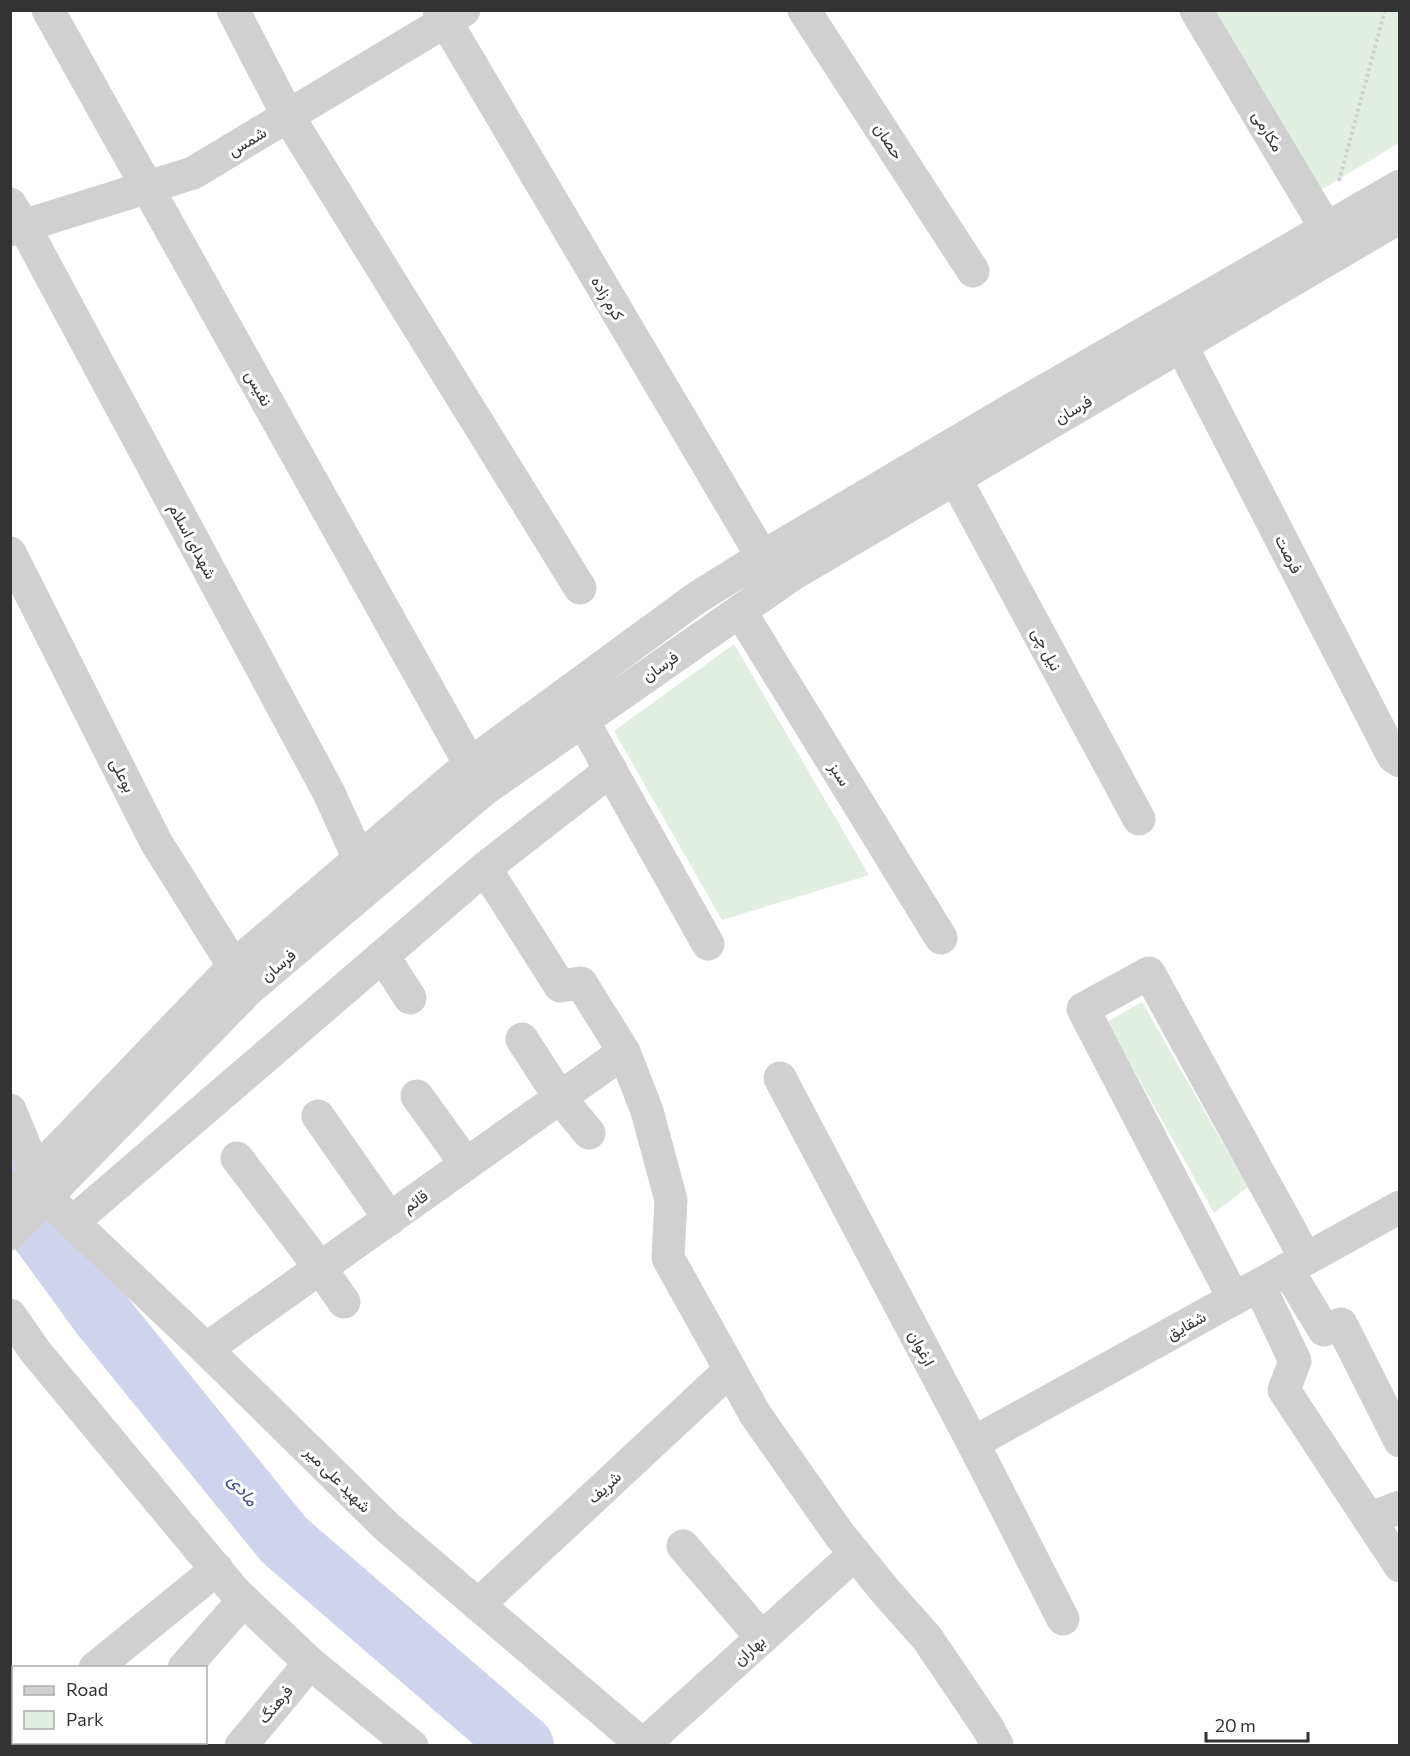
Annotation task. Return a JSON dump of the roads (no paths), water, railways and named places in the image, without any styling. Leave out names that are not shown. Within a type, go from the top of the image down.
[{"type":"street","name":"نفیس","points":[[48,10],[470,764]]},
{"type":"street","points":[[233,10],[288,116],[580,588]]},
{"type":"street","name":"حصان","points":[[804,10],[973,272]]},
{"type":"street","name":"مکارمی","points":[[1196,10],[1333,240]]},
{"type":"street","name":"شمس","points":[[15,220],[193,173],[449,14]]},
{"type":"street","name":"کرم زاده","points":[[449,14],[770,571]]},
{"type":"street","name":"فرسان","points":[[770,571],[793,574],[1181,345],[1333,240],[1400,186]]},
{"type":"street","name":"فرسان","points":[[10,1234],[41,1184],[358,859],[470,764],[695,599],[770,571],[1016,407],[1333,240],[1400,217]]},
{"type":"street","name":"شهدای اسلام","points":[[15,220],[329,793],[358,859]]},
{"type":"street","name":"فرصت","points":[[1181,345],[1393,756],[1400,761]]},
{"type":"street","name":"نیل چی","points":[[955,478],[1139,819]]},
{"type":"street","name":"بوعلی","points":[[10,553],[156,842],[241,978]]},
{"type":"street","name":"فرسان","points":[[241,978],[485,789],[740,610],[770,571]]},
{"type":"street","name":"سبز","points":[[740,610],[941,938]]},
{"type":"street","points":[[583,721],[708,944]]},
{"type":"street","points":[[73,1222],[484,868],[611,770]]},
{"type":"street","points":[[484,868],[560,986],[581,983],[624,1052],[647,1111],[671,1200],[668,1258],[755,1414],[838,1534],[927,1638],[984,1740]]},
{"type":"street","points":[[383,956],[410,998]]},
{"type":"street","points":[[1400,1441],[1341,1324],[1324,1330],[1297,1264],[1149,973],[1083,1009],[1246,1292],[1295,1361],[1284,1390],[1400,1566]]},
{"type":"street","points":[[522,1039],[560,1098],[589,1133]]},
{"type":"street","name":"قائم","points":[[206,1349],[624,1052]]},
{"type":"street","name":"ارغوان","points":[[780,1078],[1063,1618]]},
{"type":"street","points":[[417,1096],[466,1164]]},
{"type":"street","points":[[10,1110],[41,1184]]},
{"type":"street","points":[[318,1116],[390,1219]]},
{"type":"street","points":[[237,1158],[344,1302]]},
{"type":"street","name":"فرسان","points":[[10,1198],[41,1184]]},
{"type":"street","name":"شهید علی میر","points":[[41,1184],[73,1222],[387,1527],[644,1746]]},
{"type":"street","name":"شقایق","points":[[973,1443],[1400,1207]]},
{"type":"street","points":[[10,1315],[35,1351],[244,1600],[309,1664],[412,1746]]},
{"type":"street","name":"شریف","points":[[478,1605],[730,1370]]},
{"type":"street","points":[[1369,1519],[1400,1507]]},
{"type":"street","points":[[683,1546],[762,1638]]},
{"type":"street","name":"بهاران","points":[[644,1746],[855,1554]]},
{"type":"street","points":[[97,1666],[217,1569]]},
{"type":"street","points":[[186,1666],[244,1600]]},
{"type":"street","name":"فرهنگ","points":[[241,1746],[309,1664]]},
{"type":"waterway","name":"مادی","points":[[10,1189],[101,1314],[284,1540],[523,1746]]}]
